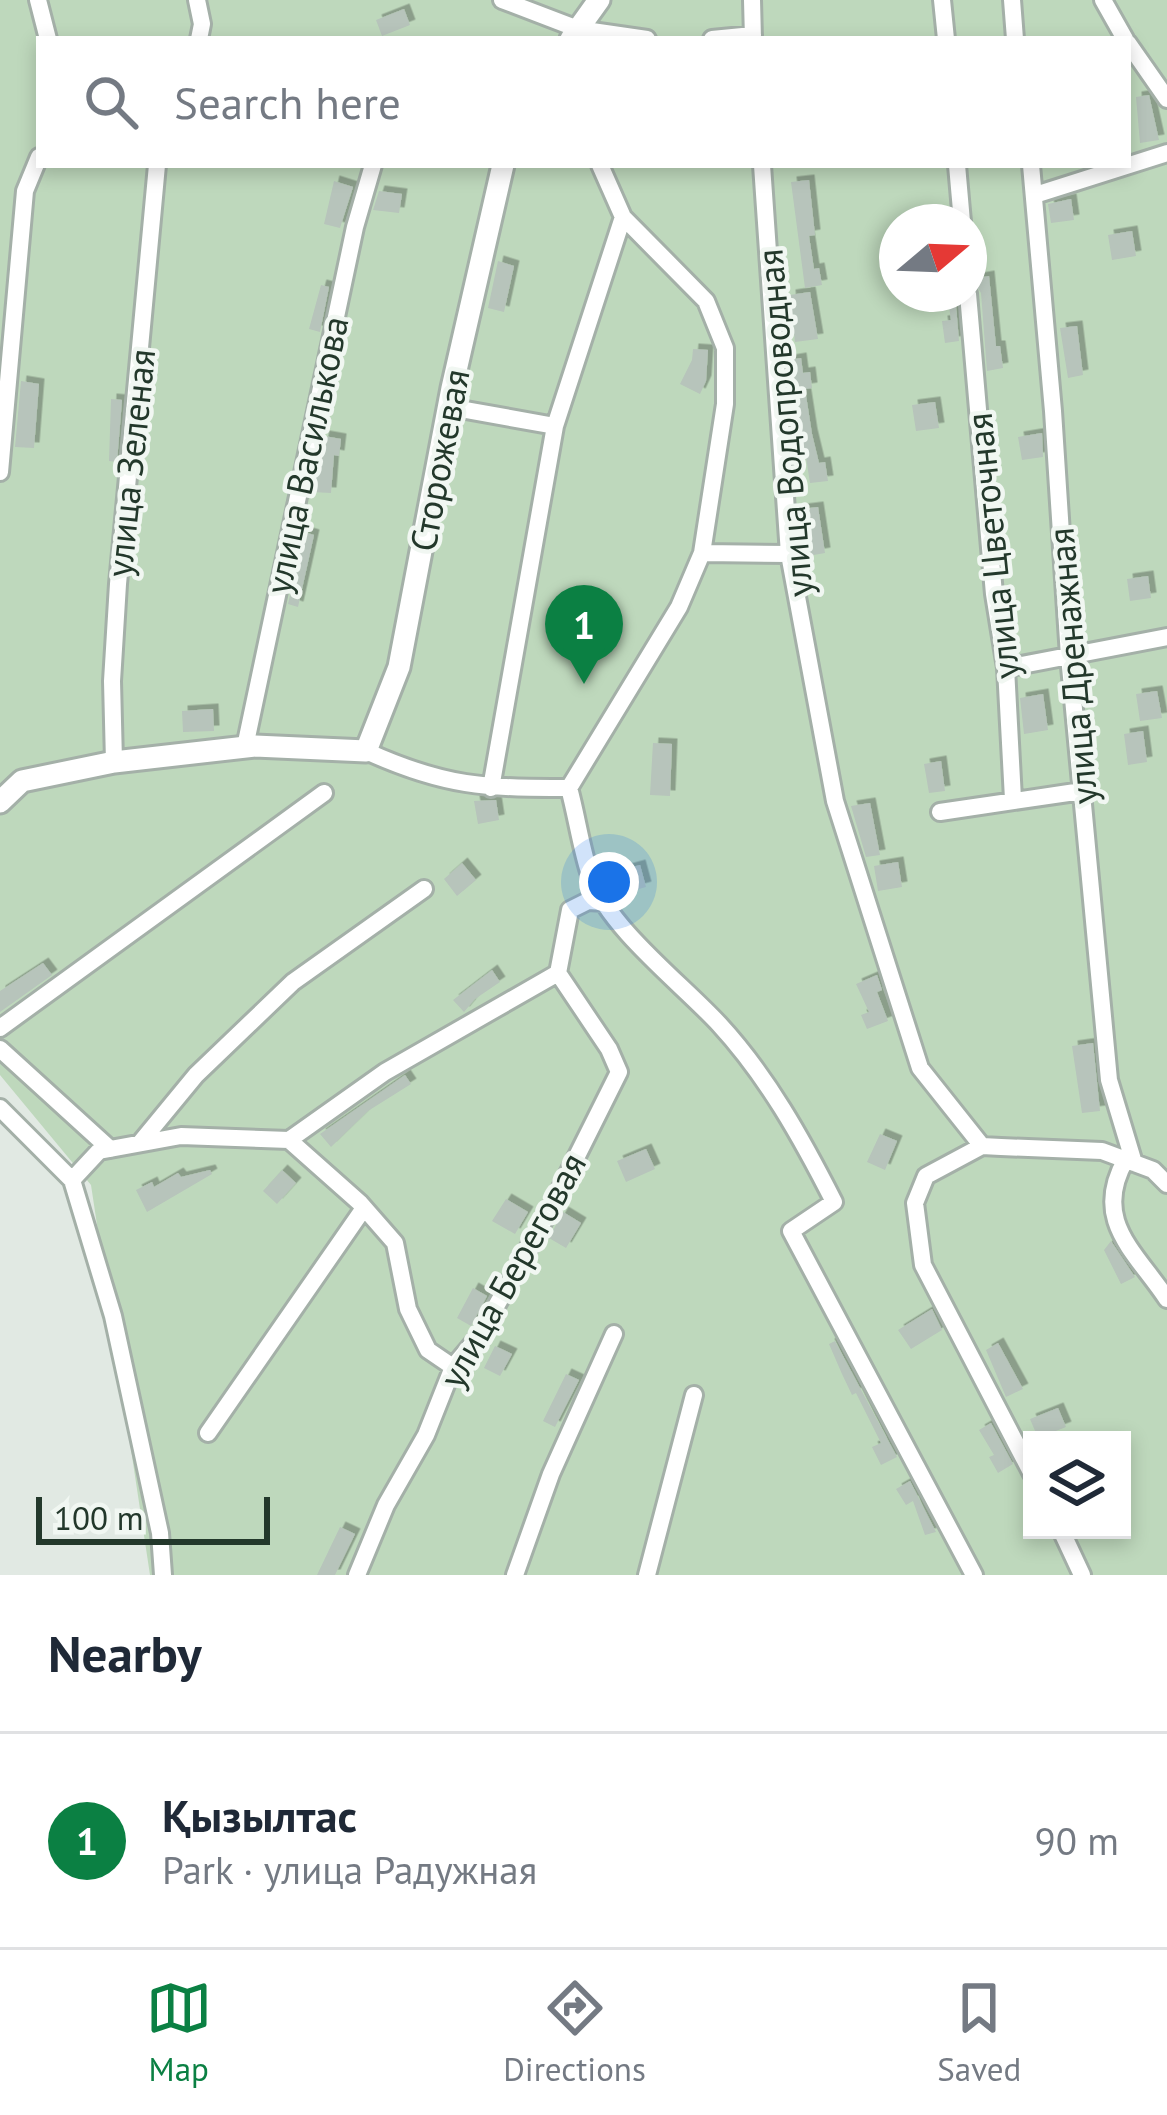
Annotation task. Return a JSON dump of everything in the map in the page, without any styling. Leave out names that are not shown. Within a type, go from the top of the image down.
[{"type":"street","points":[[38,0],[47,36]]},
{"type":"street","points":[[197,0],[200,36]]},
{"type":"street","points":[[502,0],[574,34],[599,0]]},
{"type":"street","points":[[752,0],[753,36]]},
{"type":"street","points":[[943,0],[946,36]]},
{"type":"street","points":[[1012,0],[1015,36]]},
{"type":"street","points":[[1102,0],[1124,36]]},
{"type":"street","points":[[1131,47],[1167,99]]},
{"type":"street","points":[[1131,164],[1167,153]]},
{"type":"street","points":[[0,472],[25,191],[36,164]]},
{"type":"street","name":"улица Зеленая","points":[[114,762],[112,681],[118,584],[157,168]]},
{"type":"street","name":"улица Василькова","points":[[245,747],[355,227],[372,168]]},
{"type":"street","name":"Сторожевая","points":[[366,751],[399,668],[448,407],[502,168]]},
{"type":"street","points":[[601,168],[623,217],[706,301],[725,348],[725,404],[702,554],[679,607],[569,788],[592,880],[664,972],[719,1024],[788,1114],[834,1202],[791,1231],[974,1575]]},
{"type":"street","name":"улица Водопроводная","points":[[762,168],[789,554],[836,801],[920,1068],[982,1146]]},
{"type":"street","points":[[957,168],[960,204]]},
{"type":"street","name":"улица Дренажная","points":[[1031,168],[1069,656],[1109,1080],[1130,1161]]},
{"type":"street","points":[[1035,195],[1120,168]]},
{"type":"street","points":[[491,788],[555,426],[623,217]]},
{"type":"street","name":"улица Цветочная","points":[[970,312],[994,594],[1006,668],[1013,799]]},
{"type":"street","points":[[448,407],[555,426]]},
{"type":"street","points":[[702,554],[789,554]]},
{"type":"street","points":[[1006,668],[1167,637]]},
{"type":"street","points":[[0,802],[11,783],[114,762],[245,747],[366,751],[414,773],[491,788],[569,788]]},
{"type":"street","points":[[940,812],[1082,791]]},
{"type":"street","points":[[0,1028],[324,793]]},
{"type":"street","points":[[139,1144],[196,1075],[293,982],[424,889]]},
{"type":"street","points":[[72,1180],[100,1151],[181,1136],[289,1140],[385,1072],[558,973],[570,910],[605,902]]},
{"type":"street","name":"улица Береговая","points":[[357,1575],[386,1505],[426,1435],[453,1367],[480,1335],[619,1072],[558,973]]},
{"type":"street","points":[[0,1049],[110,1150]]},
{"type":"street","points":[[0,1108],[72,1180],[113,1316],[160,1533],[163,1575]]},
{"type":"street","points":[[289,1140],[395,1243],[408,1310],[428,1350],[453,1367]]},
{"type":"street","points":[[1023,1457],[923,1265],[916,1203],[926,1176],[982,1146],[1102,1150],[1153,1170],[1167,1184]]},
{"type":"street","points":[[1130,1161],[1119,1172],[1112,1214],[1122,1238],[1167,1299]]},
{"type":"street","points":[[208,1432],[364,1208]]},
{"type":"street","points":[[515,1575],[550,1474],[614,1334]]},
{"type":"street","points":[[647,1575],[694,1395]]},
{"type":"street","points":[[1065,1539],[1082,1575]]},
{"type":"green space","points":[[0,0],[1167,0],[1167,1575],[150,1575],[91,1185],[0,1075]]},
{"type":"building","points":[[404,9],[410,25],[382,36],[376,20]]},
{"type":"building","points":[[1149,95],[1159,140],[1140,143],[1136,97]]},
{"type":"building","points":[[809,180],[815,235],[809,236],[814,269],[819,268],[822,285],[805,288],[791,182]]},
{"type":"building","points":[[334,181],[353,187],[340,228],[324,224]]},
{"type":"building","points":[[379,191],[402,194],[399,213],[373,210]]},
{"type":"building","points":[[1071,199],[1074,220],[1051,223],[1048,204]]},
{"type":"building","points":[[1132,231],[1136,256],[1112,260],[1108,235]]},
{"type":"building","points":[[498,261],[514,266],[504,312],[488,308]]},
{"type":"building","points":[[987,276],[1003,368],[987,371],[982,312],[987,312]]},
{"type":"building","points":[[321,285],[329,287],[320,332],[309,329]]},
{"type":"building","points":[[810,292],[818,339],[795,342],[790,295]]},
{"type":"building","points":[[950,312],[957,312],[959,341],[945,343],[942,321],[951,320]]},
{"type":"building","points":[[1077,326],[1083,375],[1068,378],[1060,328]]},
{"type":"building","points":[[693,349],[708,350],[700,394],[680,384]]},
{"type":"building","points":[[801,358],[803,373],[810,372],[812,388],[805,389],[812,434],[828,481],[810,483],[805,451],[800,452],[789,360]]},
{"type":"building","points":[[21,381],[39,384],[34,448],[15,447]]},
{"type":"building","points":[[111,399],[122,400],[117,462],[109,461]]},
{"type":"building","points":[[935,402],[939,428],[916,431],[912,405]]},
{"type":"building","points":[[1042,433],[1043,457],[1022,460],[1018,437]]},
{"type":"building","points":[[324,436],[341,439],[339,456],[334,455],[331,493],[312,492]]},
{"type":"building","points":[[818,507],[825,553],[808,556],[802,509]]},
{"type":"building","points":[[304,532],[314,535],[298,607],[288,604]]},
{"type":"building","points":[[1148,576],[1151,598],[1130,601],[1127,579]]},
{"type":"building","points":[[1157,691],[1162,718],[1140,721],[1136,694]]},
{"type":"building","points":[[1043,694],[1048,730],[1024,734],[1020,698]]},
{"type":"building","points":[[213,709],[214,731],[183,732],[182,711]]},
{"type":"building","points":[[1143,731],[1147,762],[1128,765],[1124,734]]},
{"type":"building","points":[[653,743],[672,744],[670,796],[650,795]]},
{"type":"building","points":[[941,761],[945,791],[929,793],[924,764]]},
{"type":"building","points":[[496,800],[499,820],[478,824],[474,801]]},
{"type":"building","points":[[870,803],[880,855],[866,857],[851,806]]},
{"type":"building","points":[[898,862],[902,887],[878,891],[874,866]]},
{"type":"building","points":[[462,863],[476,880],[457,896],[444,879]]},
{"type":"building","points":[[640,865],[646,887],[625,893],[618,871]]},
{"type":"building","points":[[43,963],[52,975],[0,1012],[0,991]]},
{"type":"building","points":[[492,970],[500,982],[464,1012],[453,1000]]},
{"type":"building","points":[[877,975],[882,990],[877,992],[888,1021],[867,1029],[861,1015],[869,1012],[856,984]]},
{"type":"building","points":[[1093,1043],[1100,1111],[1082,1113],[1072,1046]]},
{"type":"building","points":[[405,1075],[411,1084],[368,1111],[331,1147],[320,1134]]},
{"type":"building","points":[[880,1134],[897,1141],[885,1170],[867,1162]]},
{"type":"building","points":[[646,1149],[655,1169],[626,1182],[617,1161]]},
{"type":"building","points":[[210,1170],[212,1174],[147,1212],[136,1190],[152,1182],[154,1187],[178,1173],[181,1177]]},
{"type":"building","points":[[282,1170],[296,1183],[277,1204],[263,1191]]},
{"type":"building","points":[[506,1199],[528,1212],[515,1234],[492,1221]]},
{"type":"building","points":[[563,1212],[581,1223],[566,1248],[549,1238]]},
{"type":"building","points":[[1111,1241],[1135,1277],[1121,1284],[1104,1250]]},
{"type":"building","points":[[473,1288],[487,1296],[471,1326],[457,1318]]},
{"type":"building","points":[[932,1309],[942,1330],[911,1349],[898,1330]]},
{"type":"building","points":[[835,1341],[897,1457],[881,1465],[872,1447],[881,1443],[842,1374],[829,1344]]},
{"type":"building","points":[[998,1343],[1023,1389],[1006,1397],[986,1350]]},
{"type":"building","points":[[495,1346],[512,1354],[500,1376],[484,1368]]},
{"type":"building","points":[[566,1374],[579,1380],[555,1427],[543,1421]]},
{"type":"building","points":[[1058,1408],[1066,1427],[1035,1431],[1030,1419]]},
{"type":"building","points":[[991,1423],[1013,1464],[998,1473],[989,1457],[994,1455],[979,1430]]},
{"type":"building","points":[[910,1481],[936,1532],[925,1535],[913,1501],[906,1505],[896,1489]]},
{"type":"building","points":[[340,1527],[355,1534],[335,1575],[317,1575]]},
{"type":"place","name":"Қызылтас","points":[[584,684]]}]
